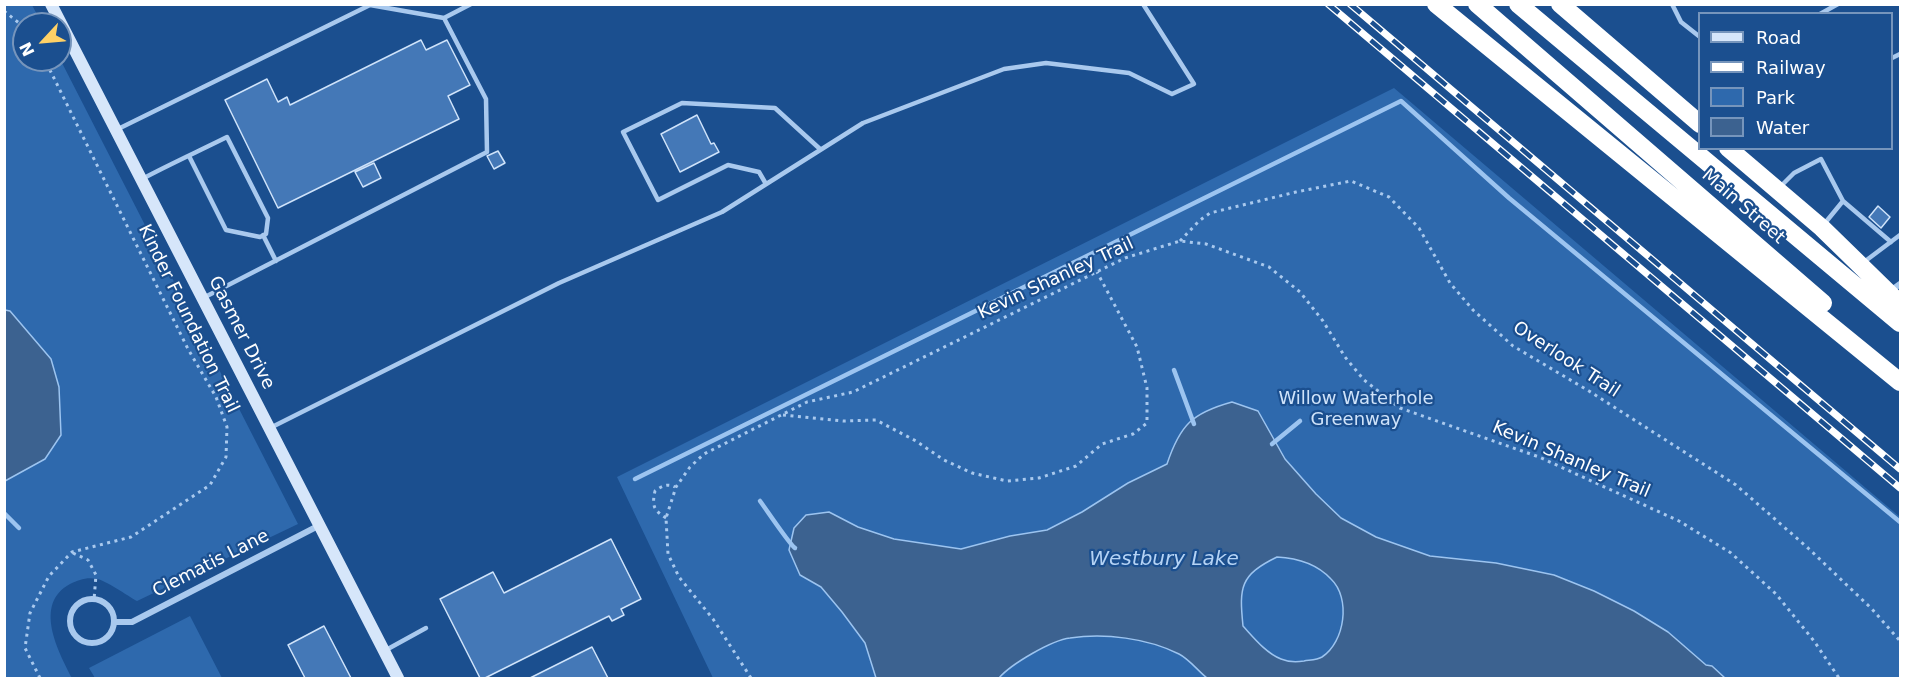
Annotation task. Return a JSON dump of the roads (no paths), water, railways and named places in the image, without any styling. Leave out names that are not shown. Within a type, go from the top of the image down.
[{"type":"highway","points":[[1437,4],[1900,382]]},
{"type":"highway","name":"Main Street","points":[[1477,4],[1900,370]]},
{"type":"highway","name":"Main Street","points":[[1518,4],[1900,323]]},
{"type":"highway","points":[[1560,4],[1698,122]]},
{"type":"highway","points":[[1730,150],[1822,228],[1861,265],[1897,293]]},
{"type":"street","name":"Gasmer Drive","points":[[51,4],[398,678]]},
{"type":"street","name":"Clematis Lane","points":[[114,622],[132,622],[320,525]]},
{"type":"street","points":[[86,600],[94,600],[109,607],[114,622],[107,638],[91,643],[75,636],[70,619],[78,604],[86,600]]},
{"type":"lane","points":[[116,130],[370,5],[444,18],[460,7],[471,4]]},
{"type":"lane","points":[[269,429],[559,283],[722,212],[863,123],[1004,69],[1046,63],[1129,73],[1172,94],[1194,84],[1143,4]]},
{"type":"lane","points":[[1672,4],[1681,22],[1698,35]]},
{"type":"lane","points":[[1824,12],[1838,4]]},
{"type":"lane","points":[[202,298],[487,152],[486,99],[444,18]]},
{"type":"lane","points":[[766,184],[759,172],[728,165],[658,200],[623,132],[682,103],[775,108],[820,149]]},
{"type":"lane","points":[[142,179],[227,137],[268,218],[266,234],[260,237],[226,230],[189,156]]},
{"type":"lane","points":[[1777,190],[1794,173],[1821,159],[1843,201],[1891,242]]},
{"type":"lane","points":[[1822,228],[1843,201]]},
{"type":"lane","points":[[263,235],[276,261]]},
{"type":"lane","points":[[1861,265],[1900,235]]},
{"type":"lane","points":[[383,651],[426,628]]},
{"type":"water","points":[[5,310],[10,311],[51,359],[59,387],[61,435],[45,459],[5,481]]},
{"type":"water","name":"Westbury Lake","points":[[1232,402],[1258,411],[1285,459],[1316,494],[1341,518],[1376,537],[1430,556],[1496,563],[1554,575],[1594,591],[1634,611],[1668,632],[1706,665],[1712,666],[1725,678],[1207,678],[1183,656],[1167,649],[1126,638],[1097,636],[1070,638],[1053,643],[1022,660],[999,678],[876,678],[865,643],[821,587],[800,575],[789,550],[794,528],[806,515],[829,512],[858,527],[894,539],[961,549],[1010,536],[1047,530],[1082,512],[1128,483],[1167,464],[1177,439],[1189,422],[1218,406]],"holes":[[[1277,557],[1299,560],[1319,569],[1331,579],[1341,597],[1343,620],[1340,631],[1330,650],[1318,659],[1295,662],[1281,659],[1265,649],[1243,626],[1242,592],[1249,576]]]},
{"type":"waterway","points":[[635,479],[1401,101],[1509,198],[1900,522]]},
{"type":"waterway","points":[[1174,370],[1194,424]]},
{"type":"waterway","points":[[1272,444],[1300,421]]},
{"type":"waterway","points":[[760,501],[795,548]]},
{"type":"waterway","points":[[4,513],[19,528]]},
{"type":"railway","points":[[1328,4],[1900,488]]},
{"type":"railway","points":[[1350,4],[1900,469]]},
{"type":"park label","name":"Willow Waterhole Greenway","points":[[1356,409]]}]
